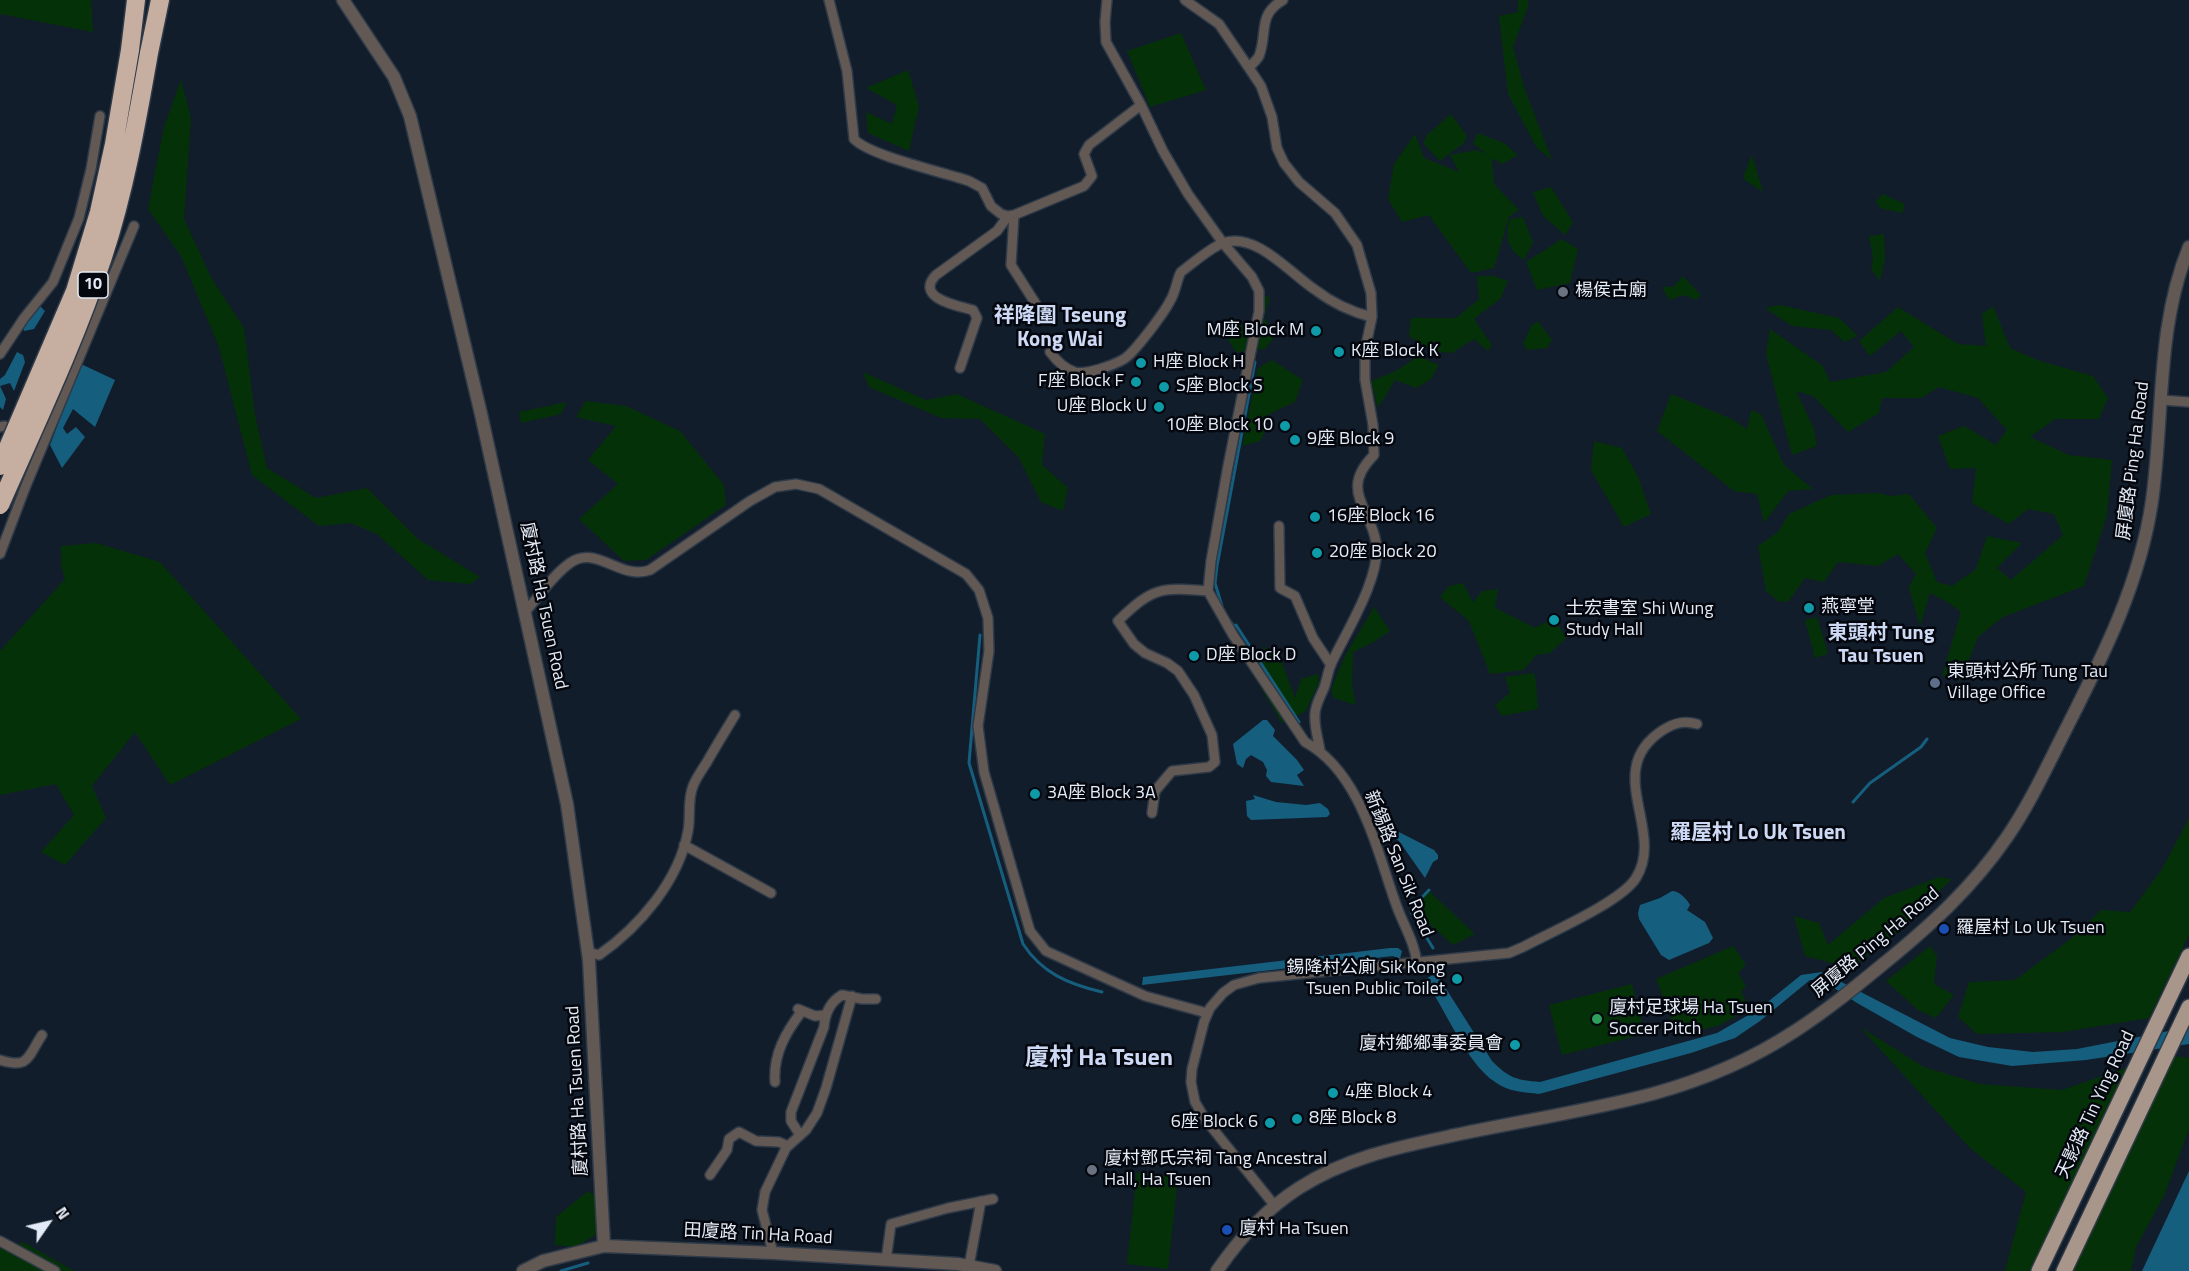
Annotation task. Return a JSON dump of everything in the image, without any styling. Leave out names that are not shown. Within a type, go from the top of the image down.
[{"type":"highway","points":[[128,0],[130,50]]},
{"type":"highway","name":"10","points":[[0,466],[75,291],[99,212],[114,144],[136,0]]},
{"type":"highway","name":"10","points":[[0,505],[77,328],[104,255],[131,153],[149,52],[155,0]]},
{"type":"highway","points":[[149,52],[160,0]]},
{"type":"main road","name":"天影路 Tin Ying Road","points":[[2039,1271],[2189,956]]},
{"type":"main road","points":[[2064,1271],[2187,1011]]},
{"type":"street","name":"廈村路 Ha Tsuen Road","points":[[343,0],[394,77],[410,116],[451,279],[567,804],[588,952],[604,1246]]},
{"type":"street","points":[[829,0],[847,71],[854,139],[863,147],[881,154],[969,181],[982,188],[990,206],[1001,214],[1011,215]]},
{"type":"street","points":[[1107,0],[1106,42],[1176,173],[1223,243],[1249,272],[1259,291],[1260,299],[1211,561],[1208,591],[1174,588],[1158,591],[1137,603],[1118,621],[1134,644],[1145,653],[1178,671],[1194,695],[1212,735],[1215,762],[1209,767],[1172,771],[1155,791],[1152,813]]},
{"type":"street","points":[[1185,0],[1219,24],[1261,86],[1272,117],[1277,148],[1284,163],[1299,182],[1335,213],[1357,245],[1371,292],[1372,317],[1365,350],[1365,380],[1373,425],[1374,454],[1366,462],[1357,482],[1358,496],[1376,543],[1374,565],[1365,595],[1331,665],[1315,712],[1315,729],[1320,750]]},
{"type":"street","points":[[1249,68],[1258,57],[1266,16],[1272,6],[1283,0]]},
{"type":"street","points":[[960,368],[977,318],[976,313],[973,310],[944,303],[935,296],[930,284],[936,276],[997,231],[1011,215],[1084,186],[1092,176],[1084,154],[1089,145],[1141,105]]},
{"type":"street","points":[[0,354],[24,318],[54,282],[79,218],[91,169],[100,116]]},
{"type":"street","points":[[1011,215],[1011,265],[1041,312]]},
{"type":"street","points":[[0,554],[42,446],[134,226]]},
{"type":"street","points":[[1050,352],[1057,362],[1076,372],[1105,368],[1126,358],[1169,304],[1177,288],[1178,276],[1181,272],[1223,243],[1235,241],[1256,245],[1314,290],[1349,310],[1372,317]]},
{"type":"street","name":"屏廈路 Ping Ha Road","points":[[1217,1271],[1243,1238],[1275,1206],[1311,1181],[1370,1154],[1654,1093],[1707,1076],[1746,1059],[1777,1043],[1843,996],[1929,926],[1967,888],[2008,836],[2037,786],[2106,649],[2134,579],[2152,502],[2166,334],[2171,302],[2189,247]]},
{"type":"street","points":[[2161,400],[2189,402]]},
{"type":"street","points":[[0,427],[4,426],[27,434],[42,446]]},
{"type":"street","points":[[526,611],[572,561],[591,556],[632,573],[642,573],[650,570],[750,501],[775,487],[796,484],[819,489],[966,574],[979,590],[988,618],[989,651],[978,726],[984,772],[1030,931],[1046,951],[1144,996],[1207,1013]]},
{"type":"street","points":[[1279,526],[1280,588],[1295,596],[1313,638],[1331,665]]},
{"type":"street","name":"新錫路 San Sik Road","points":[[1208,591],[1233,635],[1305,742],[1320,750],[1362,807],[1399,911],[1416,951],[1417,964]]},
{"type":"street","points":[[588,952],[599,955],[614,945],[639,921],[665,885],[679,862],[688,831],[693,785],[735,715]]},
{"type":"street","points":[[1275,1206],[1205,1119],[1195,1102],[1192,1089],[1192,1069],[1207,1013],[1223,993],[1247,980],[1492,956],[1516,950],[1616,898],[1638,875],[1644,856],[1645,839],[1634,786],[1637,763],[1648,744],[1663,730],[1687,721],[1697,724]]},
{"type":"street","points":[[684,845],[771,893]]},
{"type":"street","points":[[800,1135],[791,1121],[791,1112],[824,1027],[825,1015],[837,998],[842,995],[876,999]]},
{"type":"street","points":[[773,1253],[762,1210],[765,1192],[788,1146],[806,1130],[817,1113],[852,996]]},
{"type":"street","points":[[775,1082],[774,1066],[788,1030],[800,1010],[815,1016],[825,1015]]},
{"type":"street","points":[[0,1060],[17,1066],[23,1064],[42,1035]]},
{"type":"street","points":[[710,1175],[727,1150],[729,1139],[739,1132],[756,1141],[779,1142],[788,1146]]},
{"type":"street","points":[[886,1260],[891,1224],[993,1200]]},
{"type":"street","points":[[969,1266],[981,1201]]},
{"type":"street","points":[[0,1241],[55,1271]]},
{"type":"street","name":"田廈路 Tin Ha Road","points":[[523,1271],[543,1261],[604,1246],[886,1260],[969,1266],[995,1271]]},
{"type":"green space","points":[[0,0],[91,0],[93,32],[0,14]]},
{"type":"green space","points":[[1518,0],[1528,0],[1528,7],[1513,47],[1525,90],[1552,160],[1537,148],[1508,94],[1499,16],[1518,12]]},
{"type":"green space","points":[[1181,33],[1206,90],[1150,107],[1127,51]]},
{"type":"green space","points":[[908,70],[919,106],[909,151],[868,133],[866,112],[892,124],[897,105],[866,88]]},
{"type":"green space","points":[[181,80],[191,118],[184,219],[212,279],[244,328],[255,415],[267,468],[316,498],[367,488],[418,539],[480,577],[470,584],[428,580],[377,534],[351,523],[319,526],[252,475],[219,347],[181,256],[148,209],[164,127]]},
{"type":"green space","points":[[1451,114],[1467,136],[1464,143],[1440,161],[1423,143],[1427,135]]},
{"type":"green space","points":[[1477,133],[1504,143],[1518,155],[1502,164],[1492,158],[1494,184],[1519,210],[1509,217],[1494,268],[1471,273],[1429,215],[1402,222],[1388,199],[1394,164],[1415,134],[1424,158],[1459,172],[1450,155],[1476,150],[1487,154],[1473,144]]},
{"type":"green space","points":[[1752,155],[1763,192],[1743,177]]},
{"type":"green space","points":[[1551,187],[1573,222],[1565,235],[1543,216],[1533,192]]},
{"type":"green space","points":[[1883,194],[1905,204],[1902,213],[1880,208],[1876,201]]},
{"type":"green space","points":[[1523,217],[1533,242],[1524,260],[1514,252],[1507,232],[1510,219]]},
{"type":"green space","points":[[1884,234],[1885,260],[1880,281],[1871,269],[1873,258],[1869,236]]},
{"type":"green space","points":[[1562,239],[1578,249],[1570,283],[1537,290],[1526,262]]},
{"type":"green space","points":[[1477,276],[1494,276],[1508,281],[1501,298],[1474,319],[1492,345],[1488,351],[1474,339],[1452,353],[1432,351],[1409,336],[1411,318],[1456,318],[1479,299]]},
{"type":"green space","points":[[1683,276],[1701,295],[1696,300],[1684,295],[1669,300],[1662,287],[1673,287]]},
{"type":"green space","points":[[1265,296],[1270,297],[1264,318],[1276,335],[1265,349],[1236,352],[1228,340],[1240,320],[1246,334],[1259,330]]},
{"type":"green space","points":[[1780,305],[1839,318],[1858,336],[1844,342],[1831,330],[1792,326],[1765,308]]},
{"type":"green space","points":[[1993,306],[2010,348],[2037,360],[2093,376],[2108,398],[2099,419],[2055,419],[2030,437],[2069,455],[2112,460],[2107,515],[2084,586],[2003,617],[1978,637],[1961,681],[1942,676],[1961,612],[1930,593],[1920,627],[1909,587],[1916,574],[1898,554],[1878,566],[1838,562],[1824,582],[1805,578],[1789,601],[1779,602],[1766,591],[1758,546],[1778,532],[1789,514],[1831,495],[1909,494],[1937,528],[1925,553],[1937,582],[1952,586],[1976,569],[1987,536],[2022,543],[1997,568],[2011,580],[2063,535],[2054,514],[2028,509],[2009,524],[1972,503],[1976,468],[1950,469],[1938,436],[1964,426],[1996,445],[2007,430],[1978,398],[1939,387],[1921,398],[1882,398],[1879,413],[1848,432],[1813,396],[1796,391],[1814,429],[1817,446],[1792,455],[1766,354],[1770,329],[1823,366],[1830,382],[1886,372],[1914,347],[1901,331],[1870,356],[1859,341],[1898,307],[1958,344],[1986,346],[1982,314]]},
{"type":"green space","points":[[1538,321],[1552,340],[1547,348],[1528,350],[1523,344],[1531,326]]},
{"type":"green space","points":[[1418,356],[1439,365],[1431,379],[1416,388],[1395,380],[1378,408],[1371,381],[1396,371]]},
{"type":"green space","points":[[1272,360],[1303,380],[1295,402],[1269,414],[1260,441],[1242,446],[1258,368]]},
{"type":"green space","points":[[863,372],[926,400],[957,394],[1045,434],[1042,465],[1068,488],[1063,511],[1041,502],[1019,458],[980,419],[941,418],[869,387]]},
{"type":"green space","points":[[1671,394],[1732,419],[1747,429],[1751,410],[1761,414],[1784,465],[1813,489],[1788,491],[1764,523],[1757,494],[1734,491],[1657,431]]},
{"type":"green space","points":[[586,401],[626,406],[680,431],[724,485],[726,505],[646,560],[624,561],[579,519],[618,484],[588,460],[616,426],[576,417]]},
{"type":"green space","points":[[567,402],[561,414],[521,423],[519,412]]},
{"type":"green space","points":[[1594,441],[1622,448],[1638,477],[1651,514],[1624,527],[1591,470]]},
{"type":"green space","points":[[96,543],[160,562],[301,719],[170,785],[135,732],[92,786],[106,818],[65,865],[41,852],[74,815],[56,784],[0,795],[0,651],[65,579],[61,565],[61,546]]},
{"type":"green space","points":[[1463,583],[1473,602],[1482,591],[1498,589],[1495,608],[1535,628],[1554,618],[1566,638],[1550,653],[1536,655],[1524,670],[1490,674],[1469,621],[1440,597],[1449,586]]},
{"type":"green space","points":[[1374,607],[1390,631],[1353,652],[1352,684],[1356,705],[1334,698],[1331,689],[1346,654]]},
{"type":"green space","points":[[1817,617],[1828,654],[1815,658],[1805,620]]},
{"type":"green space","points":[[1263,646],[1281,660],[1295,698],[1301,679],[1318,674],[1319,682],[1306,711],[1282,723],[1259,685]]},
{"type":"green space","points":[[1534,673],[1538,709],[1502,716],[1495,705],[1510,693],[1505,677]]},
{"type":"green space","points":[[2189,818],[2189,935],[2149,1018],[2063,1032],[1977,1034],[1958,1017],[1969,982],[2015,980],[2072,938],[2101,910],[2130,912],[2162,869]]},
{"type":"green space","points":[[1939,877],[1952,879],[1896,934],[1851,968],[1805,956],[1794,916],[1819,923],[1828,945],[1884,898]]},
{"type":"green space","points":[[1429,891],[1475,934],[1453,945],[1414,910]]},
{"type":"green space","points":[[1733,946],[1746,965],[1738,973],[1746,986],[1741,992],[1750,1008],[1720,1025],[1678,1036],[1656,979]]},
{"type":"green space","points":[[1930,946],[1937,956],[1934,984],[1954,995],[1936,1018],[1918,1010],[1886,981]]},
{"type":"green space","name":"廈村足球場 Ha Tsuen Soccer Pitch","points":[[1632,984],[1645,1034],[1562,1055],[1549,1005]]},
{"type":"green space","points":[[1860,1027],[1924,1067],[1980,1084],[2062,1090],[2128,1067],[2033,1271],[2005,1271],[2026,1192],[1970,1148]]},
{"type":"green space","points":[[2173,1056],[2189,1058],[2189,1129],[2164,1196],[2136,1247],[2131,1271],[2072,1271]]},
{"type":"green space","points":[[1137,1172],[1178,1177],[1168,1269],[1127,1264]]},
{"type":"green space","points":[[588,1191],[596,1196],[598,1233],[576,1247],[555,1245],[556,1217]]},
{"type":"green space","points":[[25,1243],[74,1271],[0,1271],[0,1245]]},
{"type":"water","points":[[40,306],[45,311],[34,329],[24,331],[20,318]]},
{"type":"water","points":[[17,352],[23,355],[25,362],[14,391],[10,383],[0,386],[0,379],[5,375]]},
{"type":"water","points":[[81,364],[115,380],[95,427],[73,409],[63,428],[67,434],[76,427],[85,437],[62,468],[50,445]]},
{"type":"water","points":[[0,386],[6,399],[3,410],[0,407]]},
{"type":"water","points":[[1263,720],[1267,720],[1275,730],[1273,736],[1304,770],[1297,775],[1304,786],[1271,782],[1266,776],[1267,770],[1263,762],[1251,755],[1246,759],[1243,768],[1237,764],[1233,744]]},
{"type":"water","points":[[1253,795],[1276,802],[1306,805],[1320,803],[1328,809],[1330,814],[1327,817],[1251,820],[1247,816],[1246,801],[1255,799]]},
{"type":"water","points":[[1387,818],[1399,832],[1434,850],[1438,855],[1438,859],[1433,862],[1425,878],[1399,841],[1391,835]]},
{"type":"water","points":[[1672,891],[1687,900],[1690,905],[1687,910],[1705,922],[1713,938],[1709,943],[1669,960],[1661,955],[1639,919],[1638,913],[1640,905]]},
{"type":"water","points":[[1398,948],[1402,951],[1400,959],[1393,956],[1142,985],[1143,977]]},
{"type":"water","points":[[1822,972],[1950,1038],[1988,1047],[2033,1052],[2077,1049],[2189,1027],[2189,1044],[2086,1060],[2012,1066],[1959,1057],[1917,1037],[1822,980],[1810,980],[1760,1021],[1735,1038],[1691,1053],[1539,1094],[1505,1088],[1484,1073],[1465,1049],[1424,980],[1436,973],[1498,1067],[1513,1077],[1540,1082],[1717,1033],[1759,1009],[1801,975]]},
{"type":"water","points":[[2189,1171],[2189,1271],[2142,1271]]},
{"type":"waterway","points":[[1224,613],[1215,583],[1217,566],[1255,362]]},
{"type":"waterway","points":[[1230,621],[1234,626],[1236,625],[1299,722]]},
{"type":"waterway","points":[[980,635],[969,763],[1023,944],[1047,970],[1067,981],[1102,992]]},
{"type":"waterway","points":[[1853,802],[1870,783],[1921,747],[1927,739]]},
{"type":"waterway","points":[[1429,890],[1411,909],[1411,912],[1433,948]]},
{"type":"waterway","points":[[561,1271],[588,1263]]},
{"type":"place","name":"楊侯古廟","points":[[1563,292]]},
{"type":"place","name":"M座 Block M","points":[[1316,331]]},
{"type":"place","name":"K座 Block K","points":[[1339,352]]},
{"type":"place","name":"H座 Block H","points":[[1141,363]]},
{"type":"place","name":"F座 Block F","points":[[1136,382]]},
{"type":"place","name":"S座 Block S","points":[[1164,387]]},
{"type":"place","name":"U座 Block U","points":[[1159,407]]},
{"type":"place","name":"10座 Block 10","points":[[1285,426]]},
{"type":"place","name":"9座 Block 9","points":[[1295,440]]},
{"type":"place","name":"16座 Block 16","points":[[1315,517]]},
{"type":"place","name":"20座 Block 20","points":[[1317,553]]},
{"type":"place","name":"燕寧堂","points":[[1809,608]]},
{"type":"place","name":"士宏書室 Shi Wung Study Hall","points":[[1554,620]]},
{"type":"place","name":"D座 Block D","points":[[1194,656]]},
{"type":"place","name":"東頭村公所 Tung Tau Village Office","points":[[1935,683]]},
{"type":"place","name":"3A座 Block 3A","points":[[1035,794]]},
{"type":"place","name":"羅屋村 Lo Uk Tsuen","points":[[1944,929]]},
{"type":"place","name":"錫降村公廁 Sik Kong Tsuen Public Toilet","points":[[1457,979]]},
{"type":"place","name":"廈村足球場 Ha Tsuen Soccer Pitch","points":[[1597,1019]]},
{"type":"place","name":"廈村鄉鄉事委員會","points":[[1515,1045]]},
{"type":"place","name":"4座 Block 4","points":[[1333,1093]]},
{"type":"place","name":"8座 Block 8","points":[[1297,1119]]},
{"type":"place","name":"6座 Block 6","points":[[1270,1123]]},
{"type":"place","name":"廈村鄧氏宗祠 Tang Ancestral Hall, Ha Tsuen","points":[[1092,1170]]},
{"type":"place","name":"廈村 Ha Tsuen","points":[[1227,1230]]},
{"type":"district","name":"祥降圍 Tseung Kong Wai","points":[[1060,329]]},
{"type":"district","name":"東頭村 Tung Tau Tsuen","points":[[1881,646]]},
{"type":"district","name":"羅屋村 Lo Uk Tsuen","points":[[1758,834]]},
{"type":"district","name":"廈村 Ha Tsuen","points":[[1099,1059]]}]
